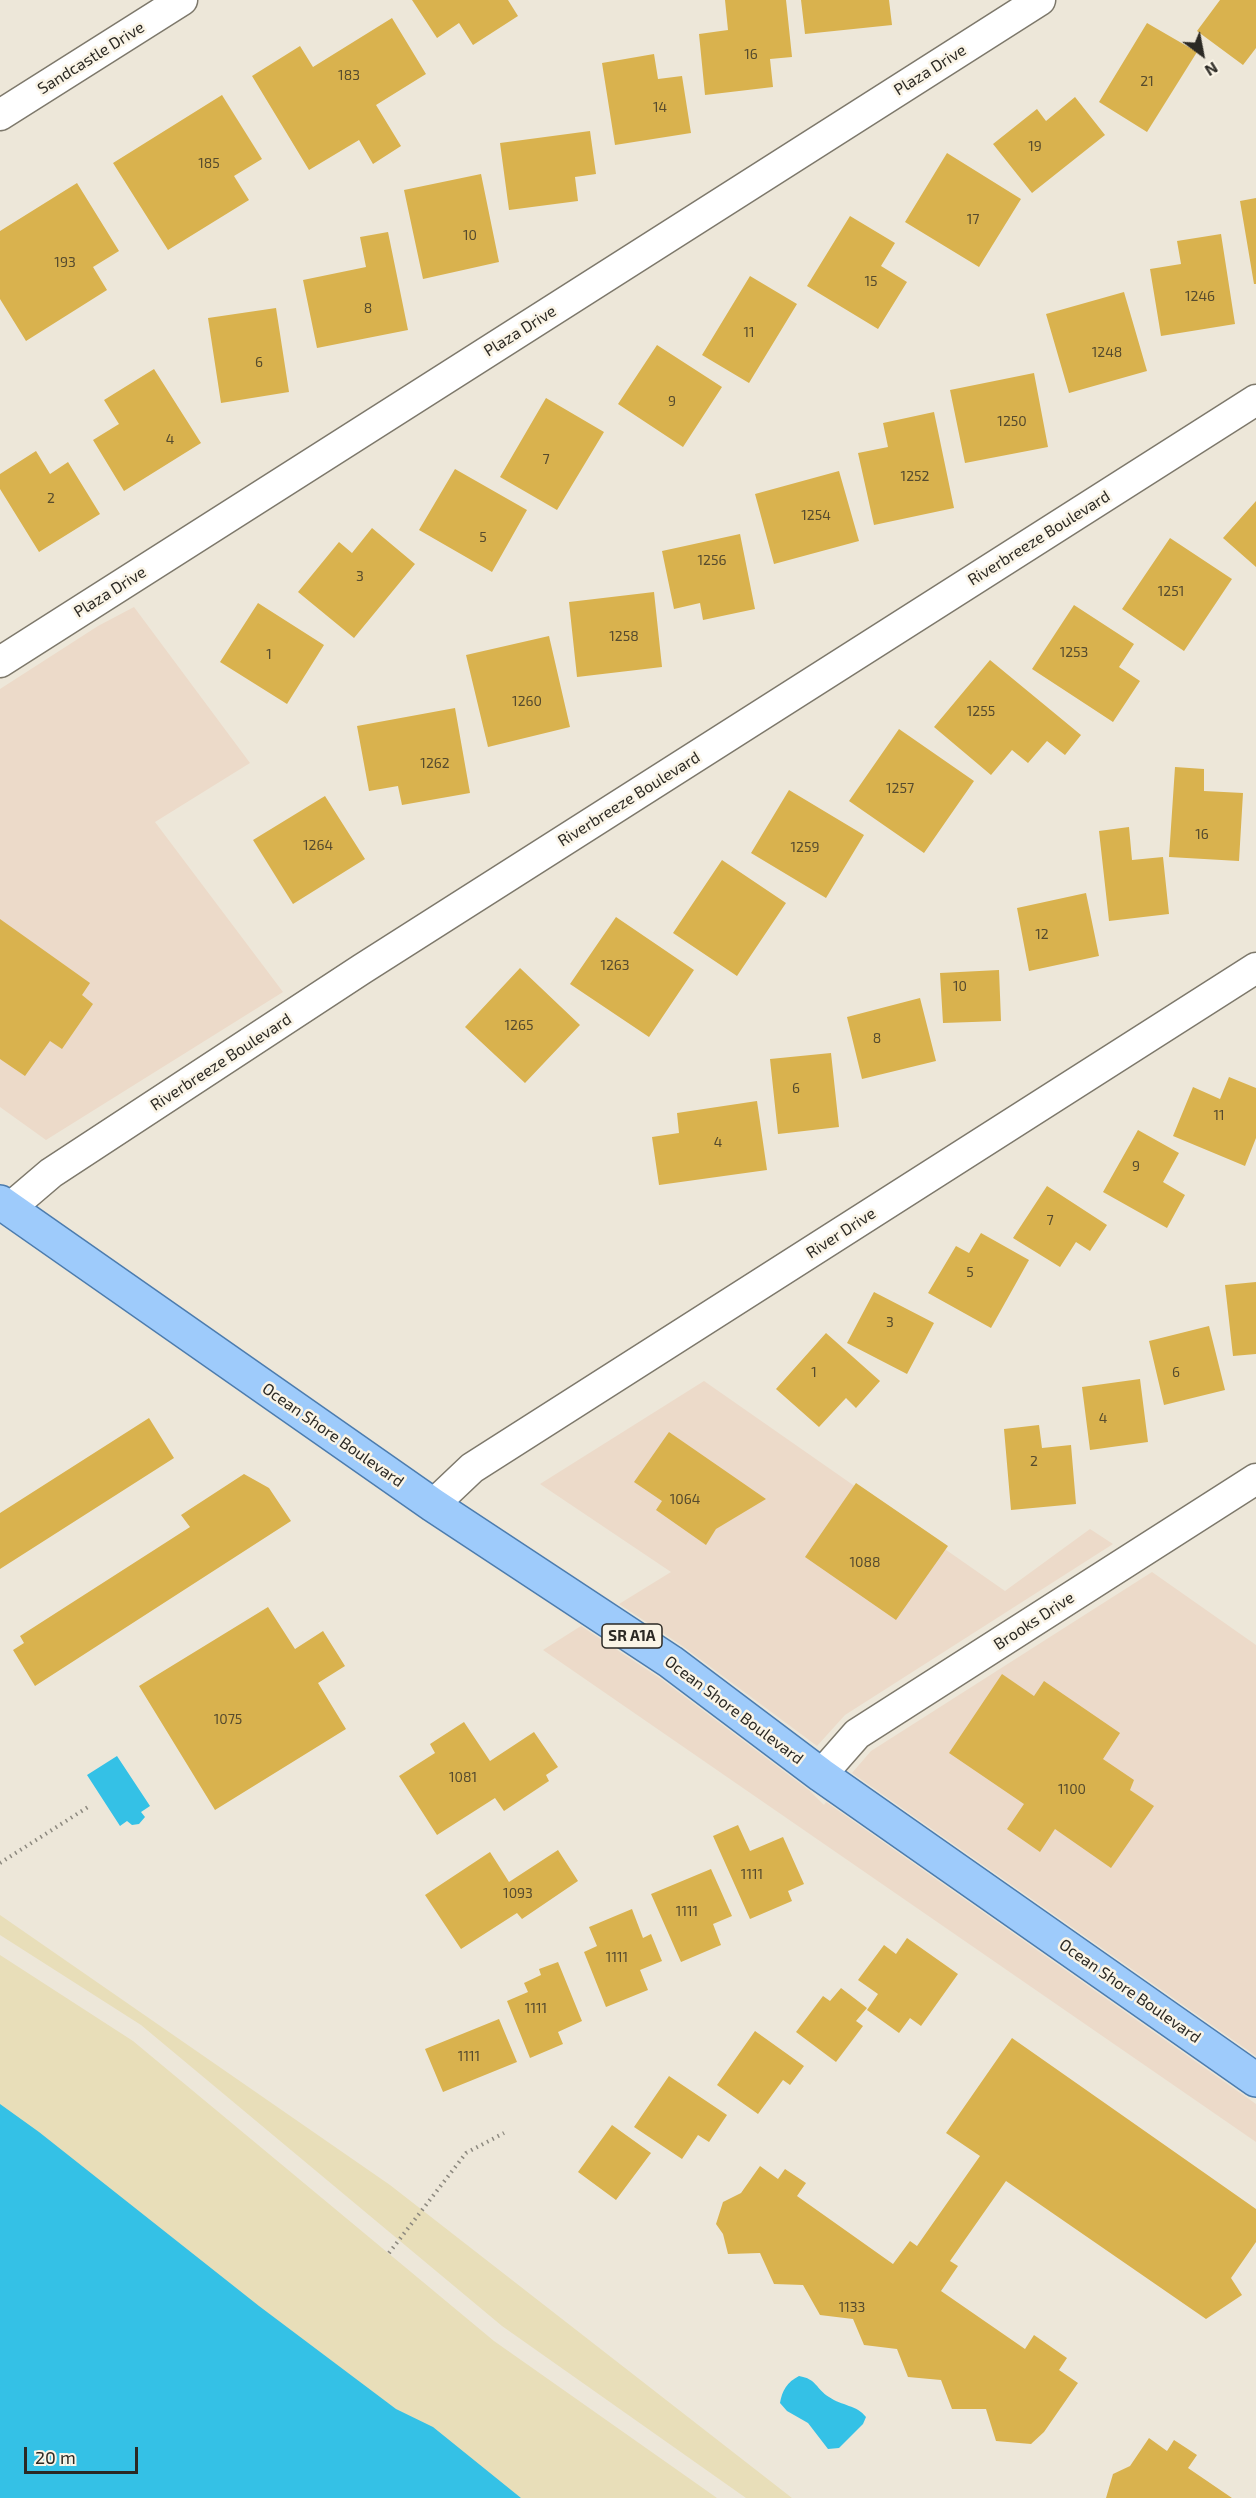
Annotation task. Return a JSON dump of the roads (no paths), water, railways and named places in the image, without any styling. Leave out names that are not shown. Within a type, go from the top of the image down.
[{"type":"main road","name":"Ocean Shore Boulevard","points":[[5,1205],[433,1504],[671,1662],[821,1775],[1256,2080]]},
{"type":"street","name":"Sandcastle Drive","points":[[0,115],[182,0]]},
{"type":"street","name":"Plaza Drive","points":[[0,662],[1040,0]]},
{"type":"street","name":"Riverbreeze Boulevard","points":[[5,1205],[362,969],[1256,400]]},
{"type":"street","name":"River Drive","points":[[433,1504],[472,1468],[1256,968]]},
{"type":"street","name":"Brooks Drive","points":[[821,1775],[857,1734],[1256,1479]]},
{"type":"water","points":[[117,1756],[150,1806],[141,1812],[145,1817],[139,1824],[132,1825],[127,1821],[120,1826],[87,1775]]},
{"type":"water","points":[[0,2104],[39,2132],[259,2306],[396,2409],[433,2427],[521,2498],[0,2498]]},
{"type":"water","points":[[799,2376],[809,2379],[829,2397],[858,2410],[866,2417],[863,2424],[839,2448],[828,2449],[808,2423],[787,2411],[780,2403],[786,2387]]}]
